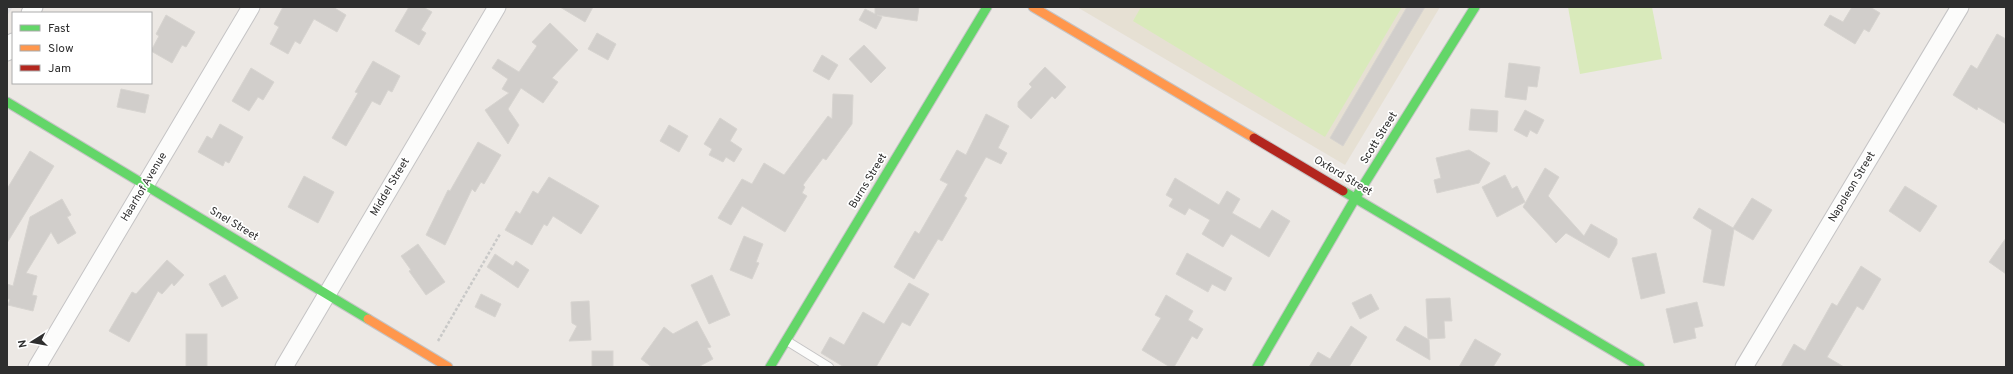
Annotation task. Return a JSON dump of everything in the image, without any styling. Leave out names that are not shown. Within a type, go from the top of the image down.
[{"type":"street","name":"Haarhof Avenue","points":[[37,367],[251,7]]},
{"type":"street","name":"Middel Street","points":[[284,367],[497,7]]},
{"type":"street","name":"Burns Street","points":[[770,367],[987,7]]},
{"type":"street","name":"Oxford Street","points":[[1034,7],[1640,367]]},
{"type":"street","name":"Scott Street","points":[[1257,367],[1356,197],[1475,7]]},
{"type":"street","name":"Napoleon Street","points":[[1744,367],[1960,7]]},
{"type":"street","name":"Snel Street","points":[[7,102],[448,367]]},
{"type":"lane","points":[[786,341],[829,367]]},
{"type":"path","points":[[429,356],[500,234]]},
{"type":"shaded area","points":[[1077,7],[1440,7],[1345,165]]},
{"type":"green space","points":[[1141,7],[1402,7],[1325,137],[1133,21]]},
{"type":"green space","points":[[1568,7],[1652,7],[1662,59],[1580,74]]},
{"type":"building","points":[[283,7],[333,7],[346,15],[337,32],[314,19],[300,44],[295,41],[288,54],[270,44],[279,27],[274,24]]},
{"type":"building","points":[[409,7],[423,7],[432,12],[421,30],[426,33],[419,45],[395,31]]},
{"type":"building","points":[[560,7],[593,7],[585,22]]},
{"type":"building","points":[[875,7],[919,7],[917,21],[877,15],[882,17],[876,29],[859,20],[865,9],[875,14]]},
{"type":"building","points":[[1407,7],[1425,7],[1343,146],[1330,138]]},
{"type":"building","points":[[1852,7],[1870,7],[1880,13],[1869,32],[1864,29],[1855,44],[1824,25],[1830,15],[1843,22]]},
{"type":"building","points":[[166,15],[195,32],[186,47],[182,45],[172,63],[152,52],[159,36],[156,34]]},
{"type":"building","points":[[550,23],[578,50],[552,78],[558,82],[543,103],[521,88],[508,109],[519,125],[508,144],[485,110],[509,93],[502,89],[508,79],[492,68],[498,59],[519,72],[537,46],[532,42]]},
{"type":"building","points":[[597,33],[616,44],[608,60],[588,49]]},
{"type":"building","points":[[1997,34],[2006,39],[2006,124],[1978,107],[1977,110],[1953,95],[1971,65],[1977,69]]},
{"type":"building","points":[[864,45],[886,68],[871,83],[849,59]]},
{"type":"building","points":[[822,55],[838,65],[829,80],[813,71]]},
{"type":"building","points":[[373,61],[400,76],[392,92],[388,90],[380,105],[372,101],[346,146],[332,138],[358,93],[355,92]]},
{"type":"building","points":[[1509,63],[1540,67],[1537,87],[1528,86],[1526,100],[1505,97]]},
{"type":"building","points":[[1045,67],[1066,87],[1055,99],[1052,96],[1031,119],[1018,107],[1018,102],[1032,87],[1029,84]]},
{"type":"building","points":[[251,68],[274,82],[263,100],[258,97],[249,111],[232,101]]},
{"type":"building","points":[[121,89],[149,95],[145,113],[117,107]]},
{"type":"building","points":[[833,94],[853,95],[852,124],[826,160],[823,158],[803,185],[805,187],[802,193],[807,196],[785,232],[742,206],[731,225],[718,218],[742,179],[752,184],[764,163],[784,175],[828,116],[832,119]]},
{"type":"building","points":[[1471,109],[1498,111],[1497,132],[1469,130]]},
{"type":"building","points":[[1525,110],[1544,120],[1537,134],[1530,130],[1527,137],[1514,130]]},
{"type":"building","points":[[986,114],[1009,126],[998,148],[1007,153],[1001,164],[986,157],[964,196],[967,198],[942,241],[938,239],[914,279],[894,267],[915,231],[919,234],[948,184],[940,180],[957,150],[966,155]]},
{"type":"building","points":[[720,118],[737,129],[730,141],[742,149],[734,162],[726,157],[723,162],[709,155],[712,149],[704,144]]},
{"type":"building","points":[[220,124],[243,137],[229,163],[225,161],[223,166],[198,152],[207,136],[212,139]]},
{"type":"building","points":[[669,125],[688,136],[679,152],[660,141]]},
{"type":"building","points":[[478,142],[501,155],[484,184],[481,182],[475,192],[472,189],[445,245],[426,235],[448,190],[450,191]]},
{"type":"building","points":[[1469,150],[1490,163],[1479,183],[1437,193],[1434,180],[1441,178],[1436,158]]},
{"type":"building","points":[[30,151],[54,166],[7,243],[7,189]]},
{"type":"building","points":[[1545,168],[1559,177],[1548,196],[1584,236],[1591,224],[1617,239],[1617,244],[1609,258],[1566,233],[1556,243],[1523,207]]},
{"type":"building","points":[[1505,175],[1512,189],[1517,186],[1525,202],[1497,217],[1482,187]]},
{"type":"building","points":[[304,176],[334,192],[318,223],[288,207]]},
{"type":"building","points":[[549,177],[599,206],[581,234],[553,216],[547,226],[544,224],[532,245],[505,230],[516,211],[520,214],[533,191],[538,194]]},
{"type":"building","points":[[1175,178],[1219,205],[1227,191],[1240,199],[1232,213],[1260,229],[1272,210],[1290,221],[1269,257],[1231,234],[1223,247],[1202,234],[1210,220],[1189,208],[1185,215],[1169,206],[1173,199],[1166,195]]},
{"type":"building","points":[[1905,186],[1937,206],[1920,232],[1889,211]]},
{"type":"building","points":[[1752,198],[1772,210],[1753,240],[1734,229],[1724,286],[1703,282],[1712,230],[1693,218],[1699,208],[1733,228]]},
{"type":"building","points":[[62,199],[71,215],[67,217],[76,233],[58,244],[51,232],[26,273],[37,276],[32,295],[37,296],[33,311],[8,305],[10,299],[7,299],[7,284],[13,286],[30,217]]},
{"type":"building","points":[[744,236],[763,244],[756,262],[759,263],[752,279],[730,270]]},
{"type":"building","points":[[2006,238],[2006,274],[1989,262]]},
{"type":"building","points":[[418,244],[445,282],[426,295],[409,271],[411,270],[401,256]]},
{"type":"building","points":[[1187,253],[1232,278],[1225,291],[1212,284],[1208,292],[1176,274]]},
{"type":"building","points":[[1656,253],[1665,293],[1641,299],[1632,258]]},
{"type":"building","points":[[495,254],[513,266],[516,261],[529,270],[518,288],[487,267]]},
{"type":"building","points":[[167,260],[184,275],[174,286],[172,283],[162,294],[158,291],[129,342],[109,331],[132,292],[136,294]]},
{"type":"building","points":[[1861,266],[1881,279],[1863,310],[1857,306],[1827,357],[1844,367],[1781,367],[1794,344],[1805,351],[1832,303],[1837,306]]},
{"type":"building","points":[[225,275],[238,298],[222,307],[209,284]]},
{"type":"building","points":[[712,275],[730,315],[709,324],[691,285]]},
{"type":"building","points":[[909,283],[929,294],[910,326],[902,322],[876,367],[844,367],[821,353],[830,337],[844,345],[863,312],[884,324]]},
{"type":"building","points":[[481,294],[501,304],[495,317],[475,307]]},
{"type":"building","points":[[1371,294],[1379,309],[1360,319],[1352,303]]},
{"type":"building","points":[[1166,295],[1193,311],[1188,320],[1203,329],[1197,339],[1192,336],[1174,367],[1170,367],[1142,350],[1161,318],[1155,315]]},
{"type":"building","points":[[1450,298],[1452,321],[1444,321],[1445,338],[1428,339],[1426,299]]},
{"type":"building","points":[[589,301],[591,340],[569,341],[577,326],[572,323],[571,302]]},
{"type":"building","points":[[1697,302],[1703,326],[1694,328],[1696,338],[1674,343],[1666,309]]},
{"type":"building","points":[[697,321],[711,347],[707,348],[713,359],[698,367],[652,367],[641,359],[664,327],[673,334]]},
{"type":"building","points":[[1351,326],[1367,337],[1349,367],[1309,367],[1318,352],[1330,359]]},
{"type":"building","points":[[1405,326],[1429,340],[1430,360],[1396,340]]},
{"type":"building","points":[[186,334],[207,334],[207,367],[186,367]]},
{"type":"building","points":[[1475,339],[1501,354],[1493,367],[1459,367]]},
{"type":"building","points":[[592,351],[613,351],[613,367],[592,367]]},
{"type":"railway","points":[[7,13],[11,7]]},
{"type":"traffic: fast","points":[[770,367],[987,7]]},
{"type":"traffic: fast","points":[[1257,367],[1356,197],[1475,7]]},
{"type":"traffic: fast","points":[[7,102],[368,319]]},
{"type":"traffic: fast","points":[[1343,191],[1640,367]]},
{"type":"traffic: slow","points":[[1033,7],[1254,138]]},
{"type":"traffic: slow","points":[[368,319],[448,367]]},
{"type":"traffic: jam","points":[[1254,138],[1343,191]]}]
